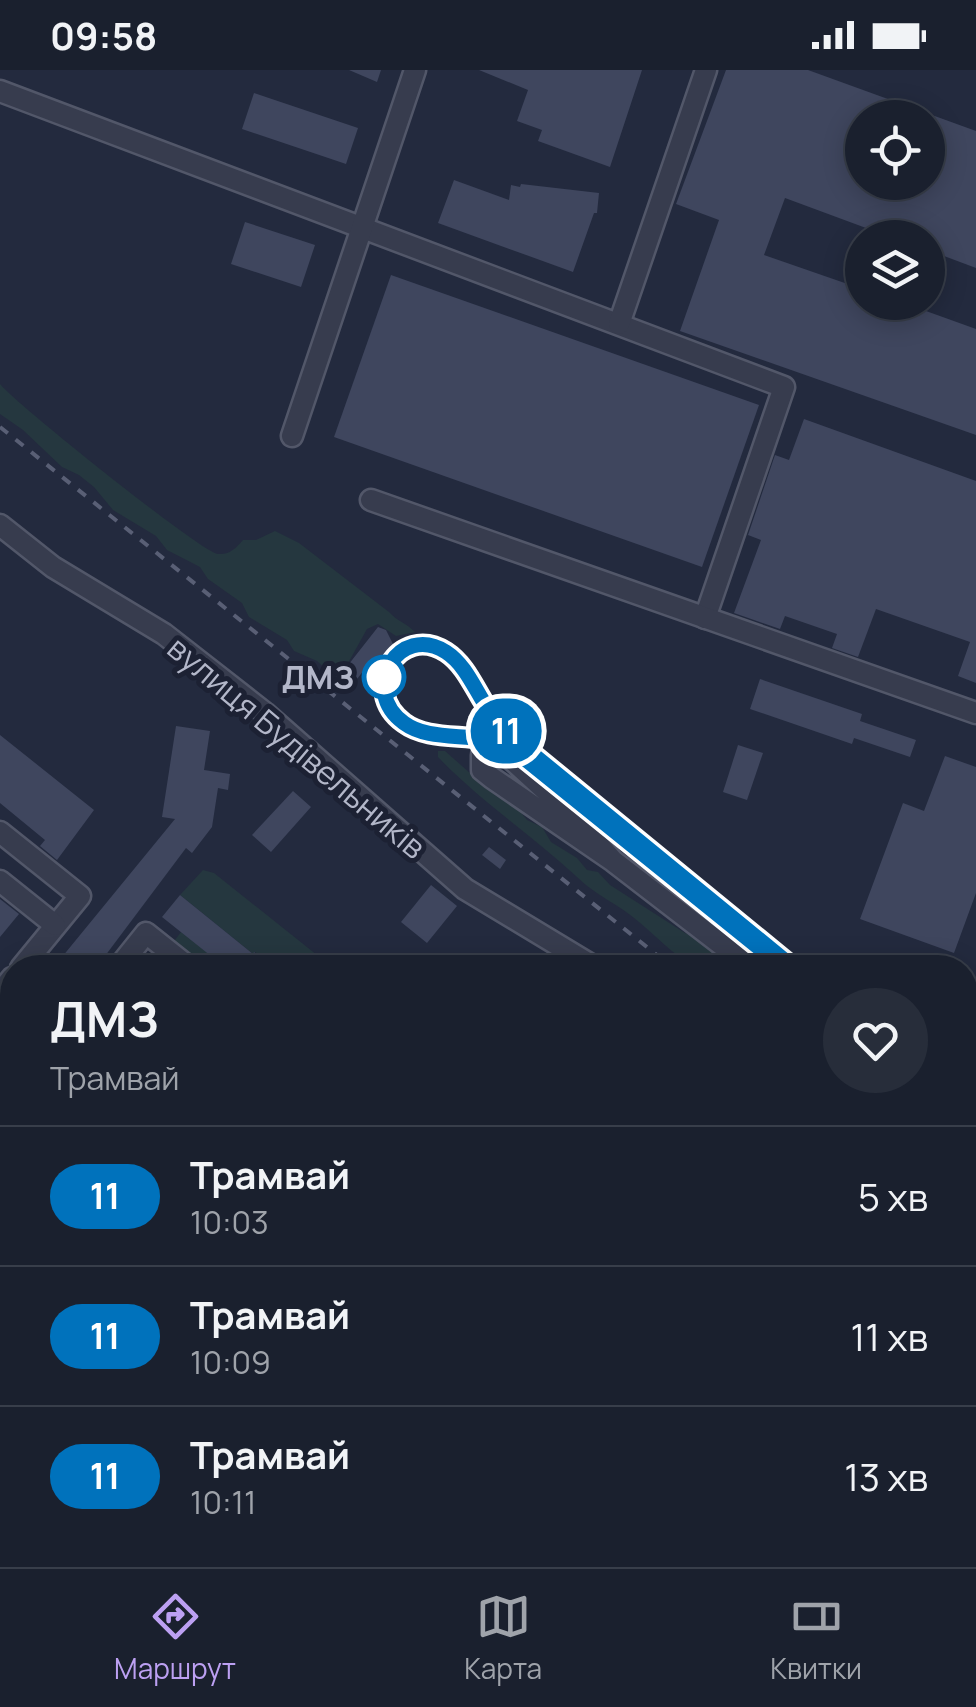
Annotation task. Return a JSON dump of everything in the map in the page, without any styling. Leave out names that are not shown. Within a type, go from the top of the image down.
[{"type":"street","points":[[292,436],[415,70]]},
{"type":"street","points":[[619,324],[706,70]]},
{"type":"street","points":[[0,91],[784,387],[706,618]]},
{"type":"street","points":[[371,500],[976,713]]},
{"type":"street","name":"вулиця Будівельників","points":[[0,525],[53,567],[164,634],[265,713],[465,889],[574,955]]},
{"type":"street","points":[[613,861],[570,813],[506,755],[493,751],[482,755],[482,770],[492,778],[613,861],[735,955]]},
{"type":"street","points":[[0,832],[80,896],[31,955]]},
{"type":"street","points":[[0,881],[55,925]]},
{"type":"street","points":[[128,955],[146,933],[174,955]]},
{"type":"shaded area","points":[[0,384],[109,476],[205,547],[218,554],[226,553],[243,540],[256,540],[275,531],[299,543],[415,632],[396,636],[378,624],[367,629],[347,665],[330,673],[249,617],[242,603],[208,579],[200,567],[167,550],[156,536],[113,510],[94,487],[62,467],[0,414]]},
{"type":"shaded area","points":[[438,751],[445,751],[496,796],[515,805],[527,820],[542,827],[551,842],[577,858],[587,870],[598,872],[610,885],[685,933],[701,939],[717,955],[678,955],[632,916],[584,883],[438,757]]},
{"type":"shaded area","points":[[203,870],[214,873],[317,955],[253,954],[180,895]]},
{"type":"shaded area","points":[[181,932],[211,955],[186,955],[172,944]]},
{"type":"building","points":[[349,70],[381,70],[377,82]]},
{"type":"building","points":[[479,70],[642,70],[610,167],[538,141],[542,130],[517,121],[528,90]]},
{"type":"building","points":[[726,70],[808,70],[891,100],[845,100],[845,200],[945,200],[945,120],[976,131],[976,268],[945,256],[945,220],[845,220],[785,198],[764,255],[845,283],[845,320],[945,318],[976,329],[976,435],[680,331],[719,220],[676,204]]},
{"type":"building","points":[[254,93],[358,128],[346,164],[242,129]]},
{"type":"building","points":[[454,180],[509,200],[511,185],[521,184],[599,193],[597,213],[573,272],[438,223]]},
{"type":"building","points":[[245,222],[315,245],[301,287],[231,264]]},
{"type":"building","points":[[391,275],[759,405],[702,567],[334,437]]},
{"type":"building","points":[[804,419],[976,481],[976,683],[958,676],[970,642],[876,609],[858,657],[832,648],[837,634],[785,616],[780,629],[734,613],[761,540],[748,535],[775,455],[789,460]]},
{"type":"building","points":[[378,627],[386,630],[394,646],[379,666],[368,665],[357,679],[345,669]]},
{"type":"building","points":[[760,679],[862,714],[860,721],[916,740],[910,757],[854,738],[852,744],[750,709]]},
{"type":"building","points":[[176,726],[210,731],[204,770],[230,774],[228,790],[218,788],[212,827],[192,853],[186,848],[106,955],[64,955],[175,819],[162,817]]},
{"type":"building","points":[[0,735],[94,810],[57,860],[40,846],[45,840],[0,803]]},
{"type":"building","points":[[738,745],[763,753],[747,800],[723,792]]},
{"type":"building","points":[[945,756],[976,767],[976,893],[954,953],[860,919],[903,803],[924,811]]},
{"type":"building","points":[[293,791],[311,807],[271,852],[252,835]]},
{"type":"building","points":[[489,847],[506,860],[500,869],[482,855]]},
{"type":"building","points":[[431,885],[457,906],[427,943],[401,922]]},
{"type":"building","points":[[180,895],[258,955],[210,955],[162,917]]},
{"type":"building","points":[[0,899],[19,914],[0,937]]},
{"type":"tram line","name":"11","points":[[769,955],[509,746],[481,736],[435,735],[407,726],[386,704],[383,689],[394,657],[425,644],[450,654],[513,738],[779,955]]},
{"type":"tram line","points":[[769,955],[509,746],[427,733],[404,723],[391,709],[385,694],[390,664],[413,646],[429,645],[446,652],[513,738],[779,955]]},
{"type":"railway","points":[[0,427],[657,955]]},
{"type":"place","name":"ДМЗ","points":[[384,677]]}]
